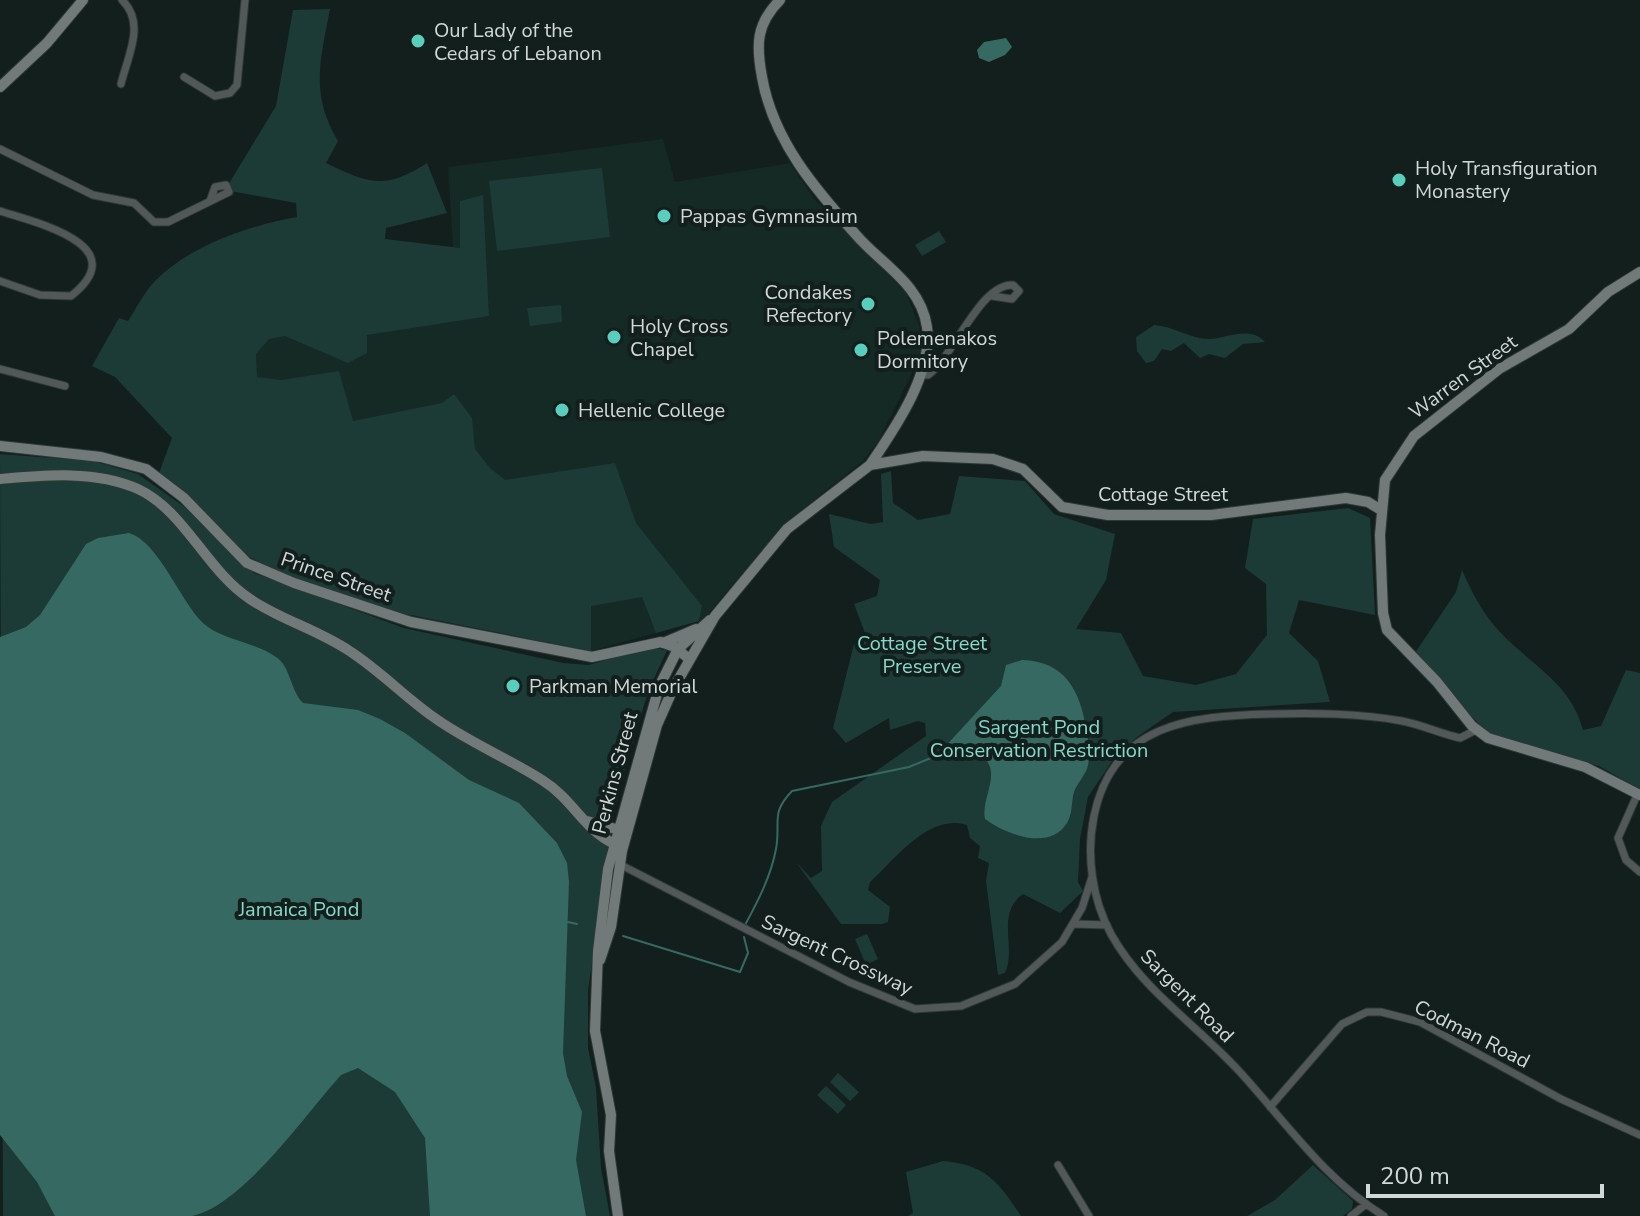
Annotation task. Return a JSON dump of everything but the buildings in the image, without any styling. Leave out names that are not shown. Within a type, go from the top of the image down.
[{"type":"main road","points":[[0,87],[47,43],[83,0]]},
{"type":"main road","points":[[780,0],[762,22],[756,39],[764,89],[776,124],[815,186],[915,296],[924,314],[927,337],[920,375],[870,465]]},
{"type":"main road","name":"Warren Street","points":[[1639,794],[1576,764],[1500,742],[1476,730],[1437,682],[1387,630],[1383,613],[1381,510],[1385,480],[1400,454],[1422,429],[1499,369],[1569,329],[1608,292],[1640,272]]},
{"type":"main road","name":"Prince Street","points":[[0,446],[101,457],[146,469],[184,498],[247,563],[294,583],[411,622],[592,657],[663,643],[698,629]]},
{"type":"main road","name":"Cottage Street","points":[[753,571],[787,529],[870,465],[923,456],[993,459],[1023,469],[1062,507],[1108,515],[1211,515],[1346,498],[1368,493],[1385,480]]},
{"type":"main road","points":[[0,479],[91,478],[120,483],[146,494],[165,509],[225,578],[249,598],[353,653],[457,733],[554,788],[587,821],[593,833],[619,846]]},
{"type":"main road","name":"Cottage Street","points":[[1346,498],[1368,502],[1381,510]]},
{"type":"main road","name":"Perkins Street","points":[[623,831],[658,719],[715,616],[753,571]]},
{"type":"main road","name":"Perkins Street","points":[[600,960],[598,951],[608,869],[619,846],[654,700],[678,649],[715,616]]},
{"type":"main road","points":[[663,643],[678,649],[689,659]]},
{"type":"main road","points":[[587,821],[623,831]]},
{"type":"main road","name":"Perkins Street","points":[[618,1216],[610,1162],[611,1115],[595,1031],[600,960],[611,927],[619,846]]},
{"type":"street","points":[[121,84],[136,26],[135,16],[122,0]]},
{"type":"street","points":[[184,77],[215,96],[230,93],[237,85],[245,0]]},
{"type":"street","points":[[0,149],[93,195],[134,203],[154,222],[168,222],[210,201]]},
{"type":"street","points":[[0,211],[74,237],[87,250],[90,263],[87,277],[71,296],[40,295],[0,281]]},
{"type":"street","points":[[920,375],[928,375],[941,364],[967,321],[992,296]]},
{"type":"street","points":[[0,369],[65,386]]},
{"type":"street","name":"Sargent Road","points":[[1384,1216],[1365,1205],[1294,1136],[1201,1031],[1140,977],[1107,925],[1092,877],[1093,822],[1105,783],[1131,749],[1171,724],[1220,715],[1330,713],[1402,721],[1460,738],[1476,730]]},
{"type":"street","points":[[1639,794],[1618,838],[1626,860],[1640,872]]},
{"type":"street","name":"Sargent Crossway","points":[[619,864],[821,968],[915,1009],[961,1006],[985,999],[1015,984],[1048,956],[1074,924],[1092,877]]},
{"type":"street","points":[[1074,924],[1107,925]]},
{"type":"street","name":"Codman Road","points":[[1270,1107],[1342,1024],[1367,1012],[1381,1012],[1420,1022],[1561,1099],[1640,1135]]},
{"type":"street","points":[[1058,1165],[1089,1216]]},
{"type":"street","points":[[1351,1216],[1365,1205]]},
{"type":"shaded area","points":[[1006,38],[1012,47],[1005,55],[989,62],[979,58],[977,50],[984,42]]},
{"type":"shaded area","name":"Hellenic College","points":[[663,139],[675,182],[790,163],[815,200],[905,291],[919,324],[921,355],[879,440],[863,461],[784,524],[699,621],[591,651],[406,614],[273,567],[245,288],[455,281],[448,167]]},
{"type":"shaded area","name":"Jamaica Pond","points":[[129,533],[140,539],[160,560],[203,623],[220,634],[258,647],[281,661],[303,703],[358,710],[380,719],[405,733],[469,780],[519,803],[557,843],[567,863],[569,882],[563,1053],[567,1076],[582,1112],[576,1160],[586,1216],[430,1216],[425,1138],[395,1092],[358,1068],[341,1075],[272,1157],[232,1195],[192,1216],[55,1216],[37,1182],[0,1135],[0,637],[26,627],[40,615],[86,544],[98,538]]},
{"type":"shaded area","points":[[1022,660],[1049,666],[1068,680],[1080,702],[1089,746],[1088,765],[1074,792],[1067,823],[1059,832],[1039,838],[1016,835],[985,819],[991,772],[982,756],[970,750],[950,757],[941,751],[1001,686],[1006,665]]},
{"type":"green space","points":[[330,9],[320,77],[324,108],[338,141],[326,163],[354,176],[377,181],[400,177],[427,163],[447,213],[386,228],[385,239],[460,248],[460,201],[483,195],[489,316],[367,335],[367,353],[348,363],[285,336],[269,339],[256,354],[257,377],[281,380],[339,371],[353,421],[442,403],[454,394],[472,418],[475,449],[490,468],[505,480],[615,463],[636,523],[702,606],[699,621],[656,633],[642,597],[591,606],[591,651],[406,614],[286,576],[246,555],[159,473],[172,438],[115,377],[92,366],[119,318],[128,321],[148,289],[170,268],[222,238],[297,217],[296,203],[225,190],[276,106],[293,10]]},
{"type":"green space","points":[[602,168],[610,237],[497,251],[489,181]]},
{"type":"green space","points":[[939,231],[946,242],[922,256],[915,245]]},
{"type":"green space","points":[[561,305],[562,322],[530,326],[527,308]]},
{"type":"green space","points":[[1154,325],[1204,339],[1246,333],[1265,342],[1243,344],[1225,358],[1209,354],[1200,358],[1184,343],[1171,351],[1162,349],[1154,361],[1146,363],[1137,351],[1136,337]]},
{"type":"green space","name":"Jamaica Pond","points":[[0,454],[93,461],[138,474],[186,508],[254,573],[404,628],[563,663],[589,665],[647,647],[667,650],[648,692],[616,799],[588,990],[588,1048],[596,1088],[601,1168],[610,1216],[3,1216]]},
{"type":"green space","points":[[891,471],[893,503],[918,520],[950,514],[959,476],[1025,481],[1054,514],[1115,534],[1106,580],[1076,629],[1121,633],[1143,676],[1196,685],[1236,674],[1267,635],[1266,584],[1245,568],[1253,519],[1348,508],[1370,518],[1375,615],[1299,600],[1289,633],[1318,661],[1330,702],[1173,712],[1137,737],[1112,761],[1088,797],[1080,839],[1078,882],[1083,891],[1060,913],[1023,894],[1010,911],[1008,963],[1005,973],[998,975],[986,881],[989,863],[978,858],[980,846],[970,838],[967,825],[953,823],[926,832],[901,851],[870,882],[868,890],[890,907],[888,922],[882,924],[841,924],[796,862],[811,878],[822,871],[821,826],[832,802],[926,736],[925,723],[918,721],[890,730],[889,718],[846,743],[833,728],[854,644],[865,633],[854,604],[877,596],[880,580],[834,547],[829,514],[871,524],[883,522],[881,474]]},
{"type":"green space","points":[[1462,570],[1489,619],[1560,687],[1583,730],[1601,726],[1626,670],[1640,673],[1640,789],[1599,766],[1501,739],[1485,731],[1415,653],[1456,592]]},
{"type":"green space","points":[[867,934],[878,959],[866,965],[855,939]]},
{"type":"green space","points":[[838,1073],[859,1092],[850,1101],[830,1082]]},
{"type":"green space","points":[[826,1086],[846,1105],[838,1114],[817,1095]]},
{"type":"green space","points":[[943,1161],[970,1166],[990,1177],[1021,1216],[908,1216],[913,1213],[906,1172]]},
{"type":"green space","points":[[1313,1165],[1353,1201],[1352,1209],[1343,1216],[1247,1216],[1275,1200]]},
{"type":"waterway","points":[[745,925],[771,869],[779,812],[792,791],[909,767],[943,753]]},
{"type":"waterway","points":[[568,922],[577,924]]},
{"type":"waterway","points":[[623,936],[740,972],[748,953],[744,937]]},
{"type":"place","name":"Our Lady of the Cedars of Lebanon","points":[[418,41]]},
{"type":"place","name":"Holy Transfiguration Monastery","points":[[1399,180]]},
{"type":"place","name":"Pappas Gymnasium","points":[[664,216]]},
{"type":"place","name":"Condakes Refectory","points":[[868,304]]},
{"type":"place","name":"Holy Cross Chapel","points":[[614,337]]},
{"type":"place","name":"Polemenakos Dormitory","points":[[861,350]]},
{"type":"place","name":"Hellenic College","points":[[562,410]]},
{"type":"place","name":"Parkman Memorial","points":[[513,686]]},
{"type":"park label","name":"Cottage Street Preserve","points":[[922,654]]},
{"type":"park label","name":"Sargent Pond Conservation Restriction","points":[[1039,738]]}]
